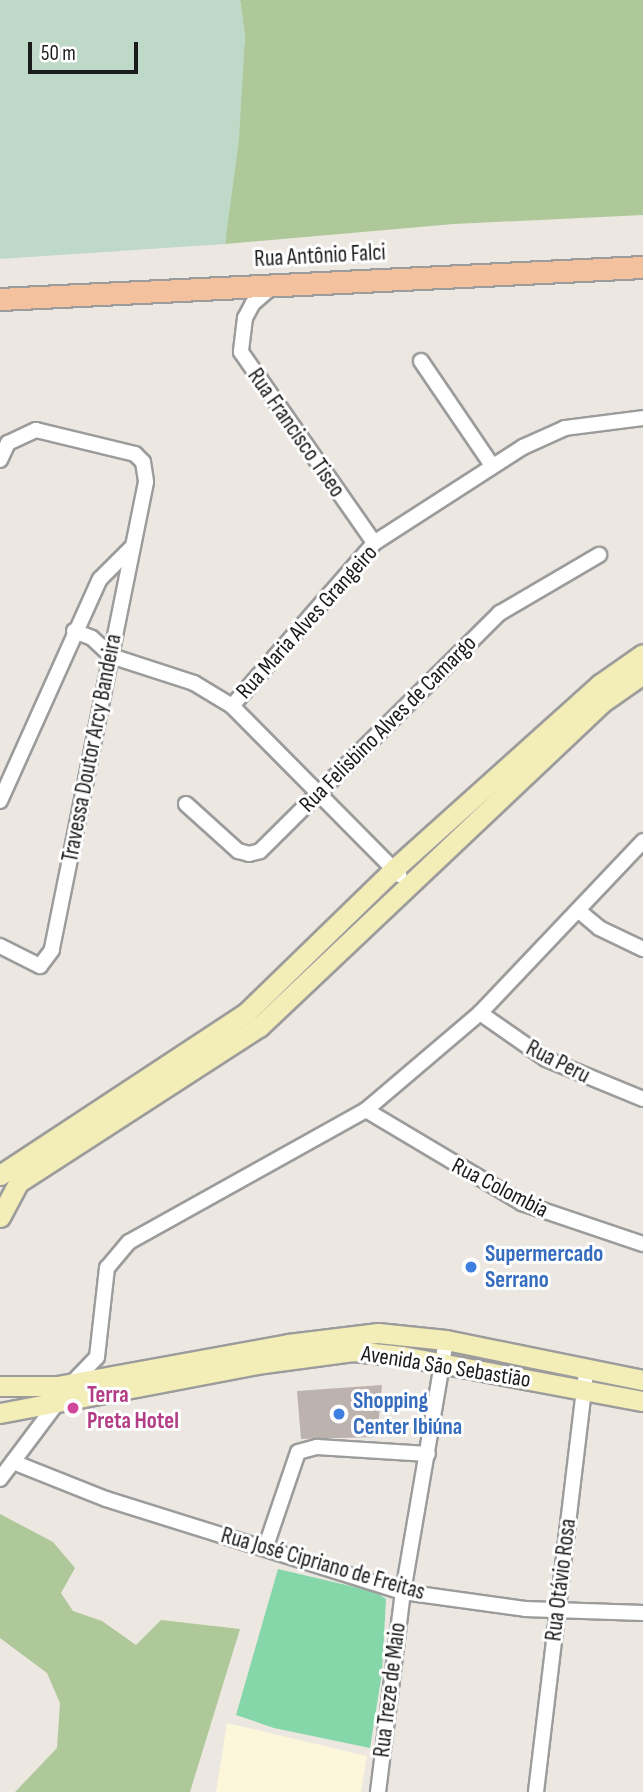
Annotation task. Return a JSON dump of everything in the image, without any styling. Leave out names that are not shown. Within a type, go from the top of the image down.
[{"type":"main road","name":"Rua Antônio Falci","points":[[0,299],[643,267]]},
{"type":"main road","points":[[252,1020],[394,869],[600,684],[643,654]]},
{"type":"main road","points":[[0,1217],[6,1173],[252,1020],[410,886],[600,704],[643,674]]},
{"type":"main road","points":[[377,1353],[379,1333]]},
{"type":"main road","name":"Avenida São Sebastião","points":[[0,1386],[31,1389],[288,1344],[379,1333],[446,1340],[643,1380]]},
{"type":"main road","name":"Avenida São Sebastião","points":[[0,1413],[56,1405],[256,1364],[353,1351],[443,1363],[643,1401]]},
{"type":"street","name":"Rua Francisco Tiseo","points":[[274,285],[253,303],[245,318],[241,352],[374,543]]},
{"type":"street","points":[[421,361],[491,464]]},
{"type":"street","name":"Rua Maria Alves Grangeiro","points":[[232,706],[374,543],[491,464],[565,428],[643,418]]},
{"type":"street","name":"Travessa Doutor Arcy Bandeira","points":[[0,460],[8,443],[36,430],[135,454],[143,462],[146,482],[52,950],[40,965],[0,946]]},
{"type":"street","points":[[0,801],[74,631],[100,579],[131,548]]},
{"type":"street","name":"Rua Felisbino Alves de Camargo","points":[[186,804],[238,851],[249,855],[260,850],[500,613],[599,555]]},
{"type":"street","points":[[74,631],[92,638],[111,656],[194,684],[232,706],[410,886]]},
{"type":"street","points":[[0,1479],[73,1382],[97,1357],[107,1268],[130,1242],[366,1110],[480,1013],[643,841]]},
{"type":"street","points":[[579,911],[599,928],[643,949]]},
{"type":"street","name":"Rua Peru","points":[[480,1013],[546,1059],[643,1098]]},
{"type":"street","name":"Rua Colombia","points":[[366,1110],[522,1203],[643,1244]]},
{"type":"street","name":"Rua Treze de Maio","points":[[378,1792],[403,1592],[446,1340]]},
{"type":"street","name":"Rua Otávio Rosa","points":[[536,1792],[587,1367]]},
{"type":"street","points":[[266,1546],[298,1452],[317,1447],[428,1454]]},
{"type":"street","name":"Rua José Cipriano de Freitas","points":[[13,1462],[106,1499],[266,1546],[403,1592],[478,1604],[643,1614]]},
{"type":"shaded area","points":[[227,1723],[367,1756],[361,1792],[216,1792]]},
{"type":"green space","points":[[0,0],[240,0],[245,37],[239,140],[225,244],[0,259]]},
{"type":"green space","points":[[240,0],[643,0],[643,215],[454,224],[225,244],[245,37]]},
{"type":"green space","points":[[0,1514],[53,1542],[75,1568],[61,1593],[73,1611],[102,1621],[136,1645],[161,1620],[240,1629],[190,1792],[15,1792],[57,1748],[60,1703],[47,1673],[0,1638]]},
{"type":"green space","points":[[278,1569],[376,1592],[386,1599],[382,1673],[370,1748],[274,1728],[236,1715]]},
{"type":"building","name":"Shopping Center Ibiúna","points":[[382,1385],[377,1437],[301,1439],[297,1391]]},
{"type":"place","name":"Supermercado Serrano","points":[[471,1267]]},
{"type":"place","name":"Terra Preta Hotel","points":[[73,1408]]},
{"type":"place","name":"Shopping Center Ibiúna","points":[[339,1414]]}]
